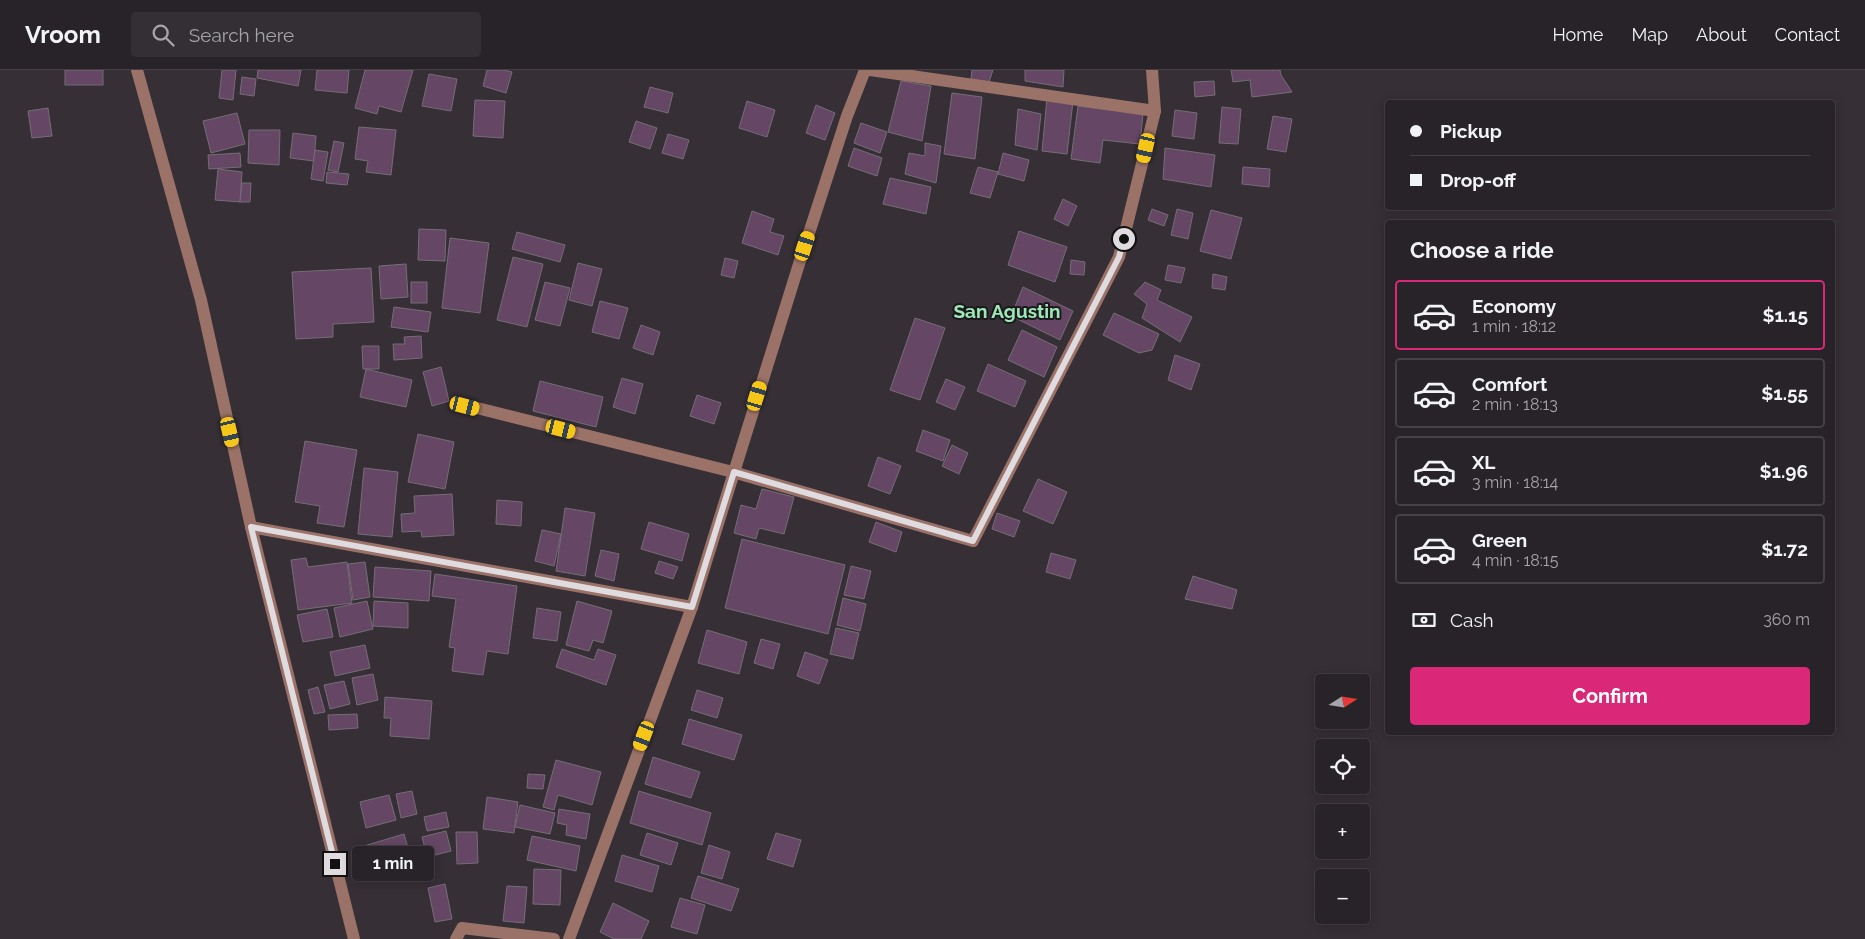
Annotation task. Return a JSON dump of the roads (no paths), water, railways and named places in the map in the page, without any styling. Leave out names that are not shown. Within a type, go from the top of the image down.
[{"type":"street","points":[[137,70],[201,300],[251,527],[354,939]]},
{"type":"street","points":[[569,939],[692,607],[798,264],[847,116],[865,70]]},
{"type":"street","points":[[870,70],[1154,111]]},
{"type":"street","points":[[465,406],[734,472],[973,541],[1119,257],[1154,111],[1152,70]]},
{"type":"street","points":[[251,527],[692,607]]},
{"type":"street","points":[[456,939],[462,928],[554,939]]},
{"type":"district","name":"San Agustin","points":[[1007,311]]}]
